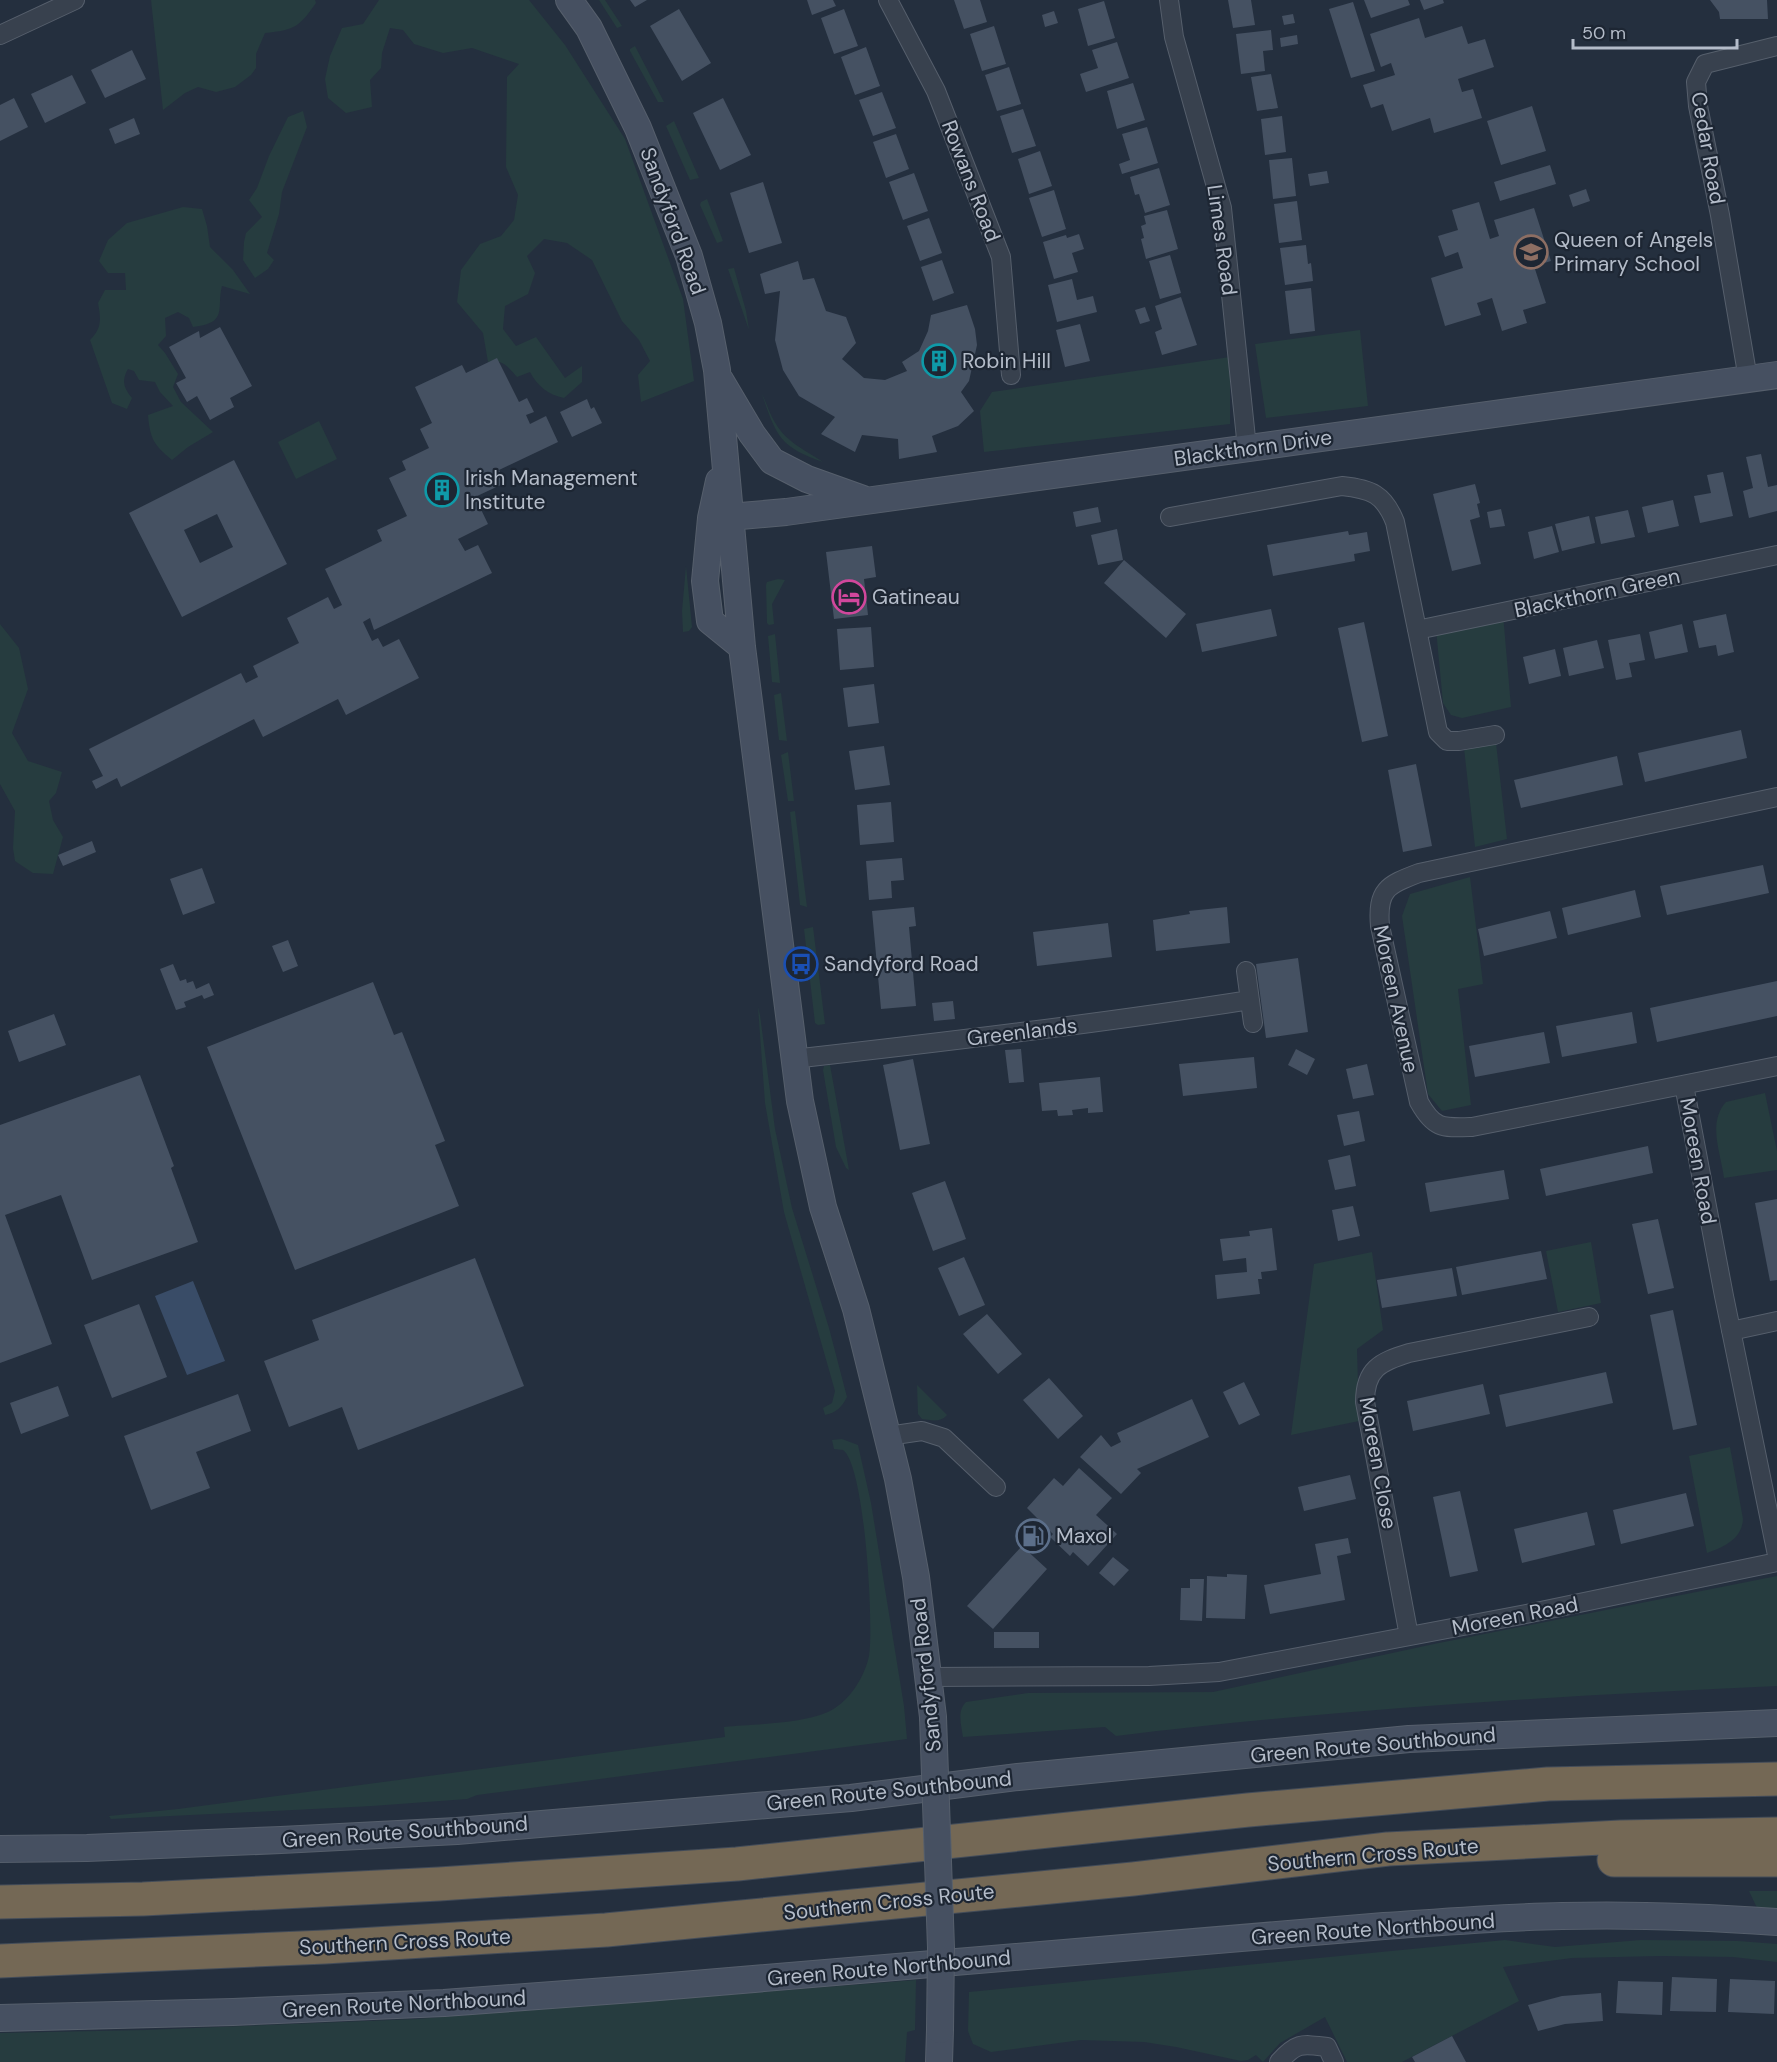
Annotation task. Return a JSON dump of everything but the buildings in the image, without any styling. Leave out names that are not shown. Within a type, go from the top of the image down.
[{"type":"highway","points":[[0,1902],[143,1899],[332,1890],[737,1864],[1248,1809],[1777,1765]]},
{"type":"highway","points":[[1548,1784],[1777,1779]]},
{"type":"highway","name":"Southern Cross Route","points":[[0,1961],[325,1947],[606,1930],[1133,1879],[1388,1849],[1621,1837],[1777,1834]]},
{"type":"highway","points":[[1133,1879],[1207,1882],[1585,1860],[1777,1860]]},
{"type":"main road","name":"Sandyford Road","points":[[569,0],[589,28],[638,128],[689,256],[708,323],[717,375],[742,646],[793,1059],[810,1152],[823,1207],[856,1309],[888,1436],[916,1577],[933,1717],[940,1948],[939,2062]]},
{"type":"main road","points":[[717,375],[752,434],[772,461],[807,479],[868,501]]},
{"type":"main road","name":"Blackthorn Drive","points":[[729,517],[868,501],[1777,375]]},
{"type":"main road","name":"Sandyford Road","points":[[724,459],[711,518],[705,581],[710,621],[742,646]]},
{"type":"main road","name":"Green Route Southbound","points":[[0,1848],[87,1848],[457,1831],[851,1798],[1018,1777],[1409,1739],[1777,1723]]},
{"type":"main road","name":"Green Route Northbound","points":[[0,2018],[233,2012],[456,2002],[647,1989],[1473,1920],[1595,1916],[1712,1918],[1777,1922]]},
{"type":"street","points":[[0,35],[75,0]]},
{"type":"street","name":"Rowans Road","points":[[888,0],[936,91],[1001,257],[1011,375]]},
{"type":"street","name":"Limes Road","points":[[1169,0],[1174,37],[1222,208],[1246,448]]},
{"type":"street","name":"Cedar Road","points":[[1748,379],[1720,215],[1698,106],[1696,82],[1705,64],[1777,46]]},
{"type":"street","points":[[1170,517],[1342,486],[1360,488],[1377,494],[1389,506],[1395,522],[1438,732],[1447,741],[1495,735]]},
{"type":"street","name":"Blackthorn Green","points":[[1417,630],[1777,555]]},
{"type":"street","name":"Moreen Avenue","points":[[1777,797],[1419,873],[1402,879],[1385,890],[1378,907],[1380,926],[1419,1102],[1428,1119],[1447,1128],[1472,1127],[1777,1066]]},
{"type":"street","points":[[1246,971],[1253,1023]]},
{"type":"street","name":"Greenlands","points":[[793,1059],[1132,1018],[1250,1000]]},
{"type":"street","name":"Moreen Road","points":[[1684,1085],[1777,1555]]},
{"type":"street","name":"Moreen Close","points":[[1409,1636],[1365,1402],[1365,1385],[1373,1369],[1390,1359],[1408,1353],[1589,1317]]},
{"type":"street","points":[[1731,1330],[1777,1321]]},
{"type":"street","points":[[888,1436],[922,1431],[944,1438],[996,1487]]},
{"type":"street","name":"Moreen Road","points":[[929,1677],[1194,1675],[1252,1667],[1777,1562]]},
{"type":"street","points":[[1279,2062],[1291,2049],[1302,2044],[1327,2047],[1334,2062]]},
{"type":"green space","points":[[151,0],[315,0],[316,3],[300,22],[290,29],[265,33],[256,54],[256,68],[251,75],[235,87],[216,92],[198,87],[185,93],[163,110]]},
{"type":"green space","points":[[379,0],[529,0],[565,45],[625,139],[683,299],[694,381],[641,402],[638,375],[650,361],[639,340],[622,321],[592,260],[567,243],[544,239],[527,256],[535,273],[528,294],[505,306],[503,329],[516,346],[536,337],[565,378],[582,366],[582,382],[564,398],[544,389],[530,372],[517,377],[501,363],[488,362],[483,333],[457,302],[461,270],[480,244],[501,236],[514,220],[518,195],[506,167],[507,77],[519,64],[472,48],[443,53],[414,44],[403,30],[390,28],[382,53],[381,68],[370,80],[372,107],[346,113],[328,98],[325,79],[330,56],[342,28],[363,24]]},
{"type":"green space","points":[[599,0],[605,0],[622,26],[617,28]]},
{"type":"green space","points":[[635,46],[664,102],[658,102],[630,51]]},
{"type":"green space","points":[[303,111],[307,127],[282,192],[279,214],[267,253],[274,260],[268,269],[255,278],[243,260],[244,242],[246,233],[262,217],[249,200],[257,188],[269,156],[288,117]]},
{"type":"green space","points":[[674,121],[699,178],[690,180],[666,126]]},
{"type":"green space","points":[[707,199],[723,241],[717,243],[700,205]]},
{"type":"green space","points":[[183,207],[202,209],[210,247],[233,270],[250,294],[222,286],[219,313],[212,322],[204,325],[193,327],[189,318],[178,312],[165,318],[166,336],[158,345],[178,374],[173,387],[181,402],[213,432],[172,460],[154,441],[148,415],[173,406],[160,392],[155,382],[139,380],[134,371],[128,369],[124,384],[132,398],[127,409],[112,403],[90,340],[99,327],[98,303],[105,290],[126,290],[125,273],[108,273],[99,261],[108,240],[127,223]]},
{"type":"green space","points":[[734,268],[746,311],[749,330],[728,269]]},
{"type":"green space","points":[[1360,330],[1368,406],[1266,418],[1255,344]]},
{"type":"green space","points":[[1230,357],[1230,424],[984,452],[980,411],[992,392]]},
{"type":"green space","points":[[762,394],[772,417],[785,436],[823,462],[788,445],[776,430]]},
{"type":"green space","points":[[319,421],[337,459],[296,479],[278,442]]},
{"type":"green space","points":[[686,566],[692,627],[689,631],[683,632],[682,611]]},
{"type":"green space","points":[[785,580],[772,604],[774,624],[769,625],[767,623],[766,585],[767,582]]},
{"type":"green space","points":[[1503,614],[1511,707],[1462,718],[1451,715],[1443,703],[1436,629]]},
{"type":"green space","points":[[0,624],[19,648],[28,689],[12,733],[28,761],[62,772],[56,793],[49,801],[53,820],[63,837],[53,874],[33,873],[15,861],[13,848],[15,811],[0,784]]},
{"type":"green space","points":[[775,634],[780,683],[772,682],[768,636]]},
{"type":"green space","points":[[781,693],[787,741],[779,740],[774,695]]},
{"type":"green space","points":[[1496,743],[1507,839],[1475,847],[1464,748]]},
{"type":"green space","points":[[788,752],[794,801],[788,801],[781,755]]},
{"type":"green space","points":[[795,811],[807,907],[800,905],[790,812]]},
{"type":"green space","points":[[1470,877],[1483,984],[1458,989],[1471,1105],[1442,1111],[1428,1094],[1402,916],[1410,894]]},
{"type":"green space","points":[[813,927],[825,1024],[818,1025],[815,1023],[804,929]]},
{"type":"green space","points":[[758,1007],[775,1129],[792,1208],[829,1328],[847,1397],[838,1409],[825,1415],[823,1408],[832,1403],[835,1391],[784,1212],[765,1103]]},
{"type":"green space","points":[[830,1065],[849,1170],[836,1147],[823,1070],[824,1066]]},
{"type":"green space","points":[[1765,1093],[1777,1151],[1777,1170],[1724,1178],[1716,1129],[1720,1110],[1726,1102]]},
{"type":"green space","points":[[1591,1242],[1601,1303],[1558,1312],[1546,1251]]},
{"type":"green space","points":[[1372,1252],[1383,1330],[1357,1349],[1359,1421],[1291,1435],[1314,1264]]},
{"type":"green space","points":[[917,1385],[947,1415],[944,1418],[922,1419],[918,1414]]},
{"type":"green space","points":[[842,1439],[858,1445],[871,1503],[904,1706],[907,1739],[477,1795],[467,1799],[111,1819],[109,1816],[178,1809],[725,1737],[724,1727],[797,1720],[835,1708],[847,1698],[861,1678],[869,1656],[870,1639],[869,1582],[857,1484],[851,1462],[843,1450],[834,1449],[832,1440]]},
{"type":"green space","points":[[1730,1447],[1743,1519],[1742,1526],[1731,1541],[1707,1553],[1689,1456]]},
{"type":"green space","points":[[1777,1576],[1777,1686],[1611,1694],[1364,1711],[1116,1736],[1105,1727],[963,1737],[961,1709],[966,1702],[1028,1693],[1213,1692],[1434,1644]]},
{"type":"green space","points":[[1749,1891],[1777,1891],[1777,1911],[1758,1910]]},
{"type":"green space","points":[[1505,1940],[1555,1947],[1641,1940],[1738,1941],[1777,1944],[1777,1962],[1733,1957],[1661,1956],[1572,1958],[1503,1967],[1519,2001],[1402,2062],[1347,2062],[1325,2017],[1280,2043],[1263,2062],[1256,2055],[1241,2061],[1144,2042],[1081,2040],[991,2052],[973,2044],[968,2031],[969,1992]]},
{"type":"green space","points":[[916,1980],[915,2030],[907,2032],[905,2062],[0,2062],[0,2033],[146,2030],[417,2019]]},
{"type":"water","points":[[193,1281],[225,1361],[187,1375],[155,1296]]},
{"type":"place","name":"Queen of Angels Primary School","points":[[1531,252]]},
{"type":"place","name":"Robin Hill","points":[[939,361]]},
{"type":"place","name":"Irish Management Institute","points":[[442,490]]},
{"type":"place","name":"Gatineau","points":[[849,597]]},
{"type":"place","name":"Sandyford Road","points":[[801,964]]},
{"type":"place","name":"Maxol","points":[[1033,1536]]}]
